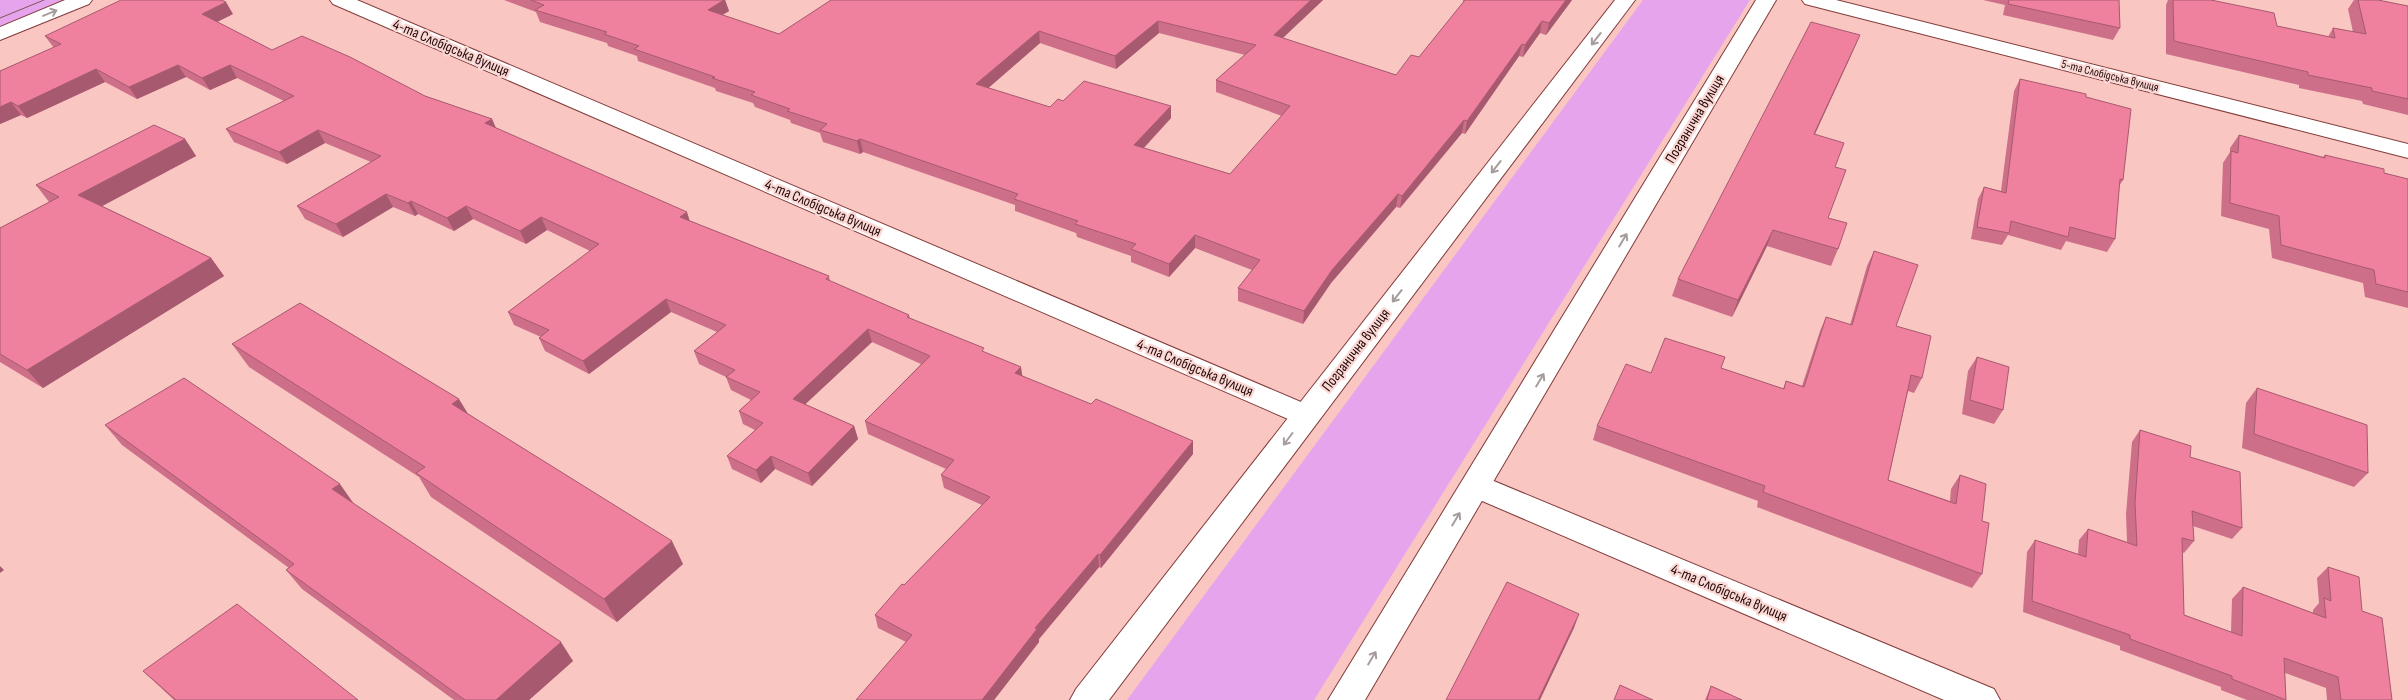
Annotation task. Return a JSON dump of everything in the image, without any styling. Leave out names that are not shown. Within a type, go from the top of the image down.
[{"type":"street","points":[[0,34],[82,0]]},
{"type":"street","name":"4-та Слобідська вулиця","points":[[340,0],[1305,415]]},
{"type":"street","name":"Погранична вулиця","points":[[1088,700],[1625,0]]},
{"type":"street","name":"Погранична вулиця","points":[[1346,700],[1477,486],[1766,0]]},
{"type":"street","name":"5-та Слобідська вулиця","points":[[1812,0],[2408,151]]},
{"type":"street","name":"4-та Слобідська вулиця","points":[[1477,486],[1982,700]]},
{"type":"shaded area","points":[[0,0],[66,0],[0,27]]},
{"type":"shaded area","points":[[1643,0],[1750,0],[1314,700],[1127,700]]},
{"type":"building","points":[[121,0],[221,0],[226,2],[202,14],[272,50],[302,36],[350,57],[425,96],[492,119],[485,123],[687,212],[680,217],[829,276],[826,279],[909,315],[907,317],[984,348],[982,351],[1021,367],[1015,373],[1091,404],[1096,399],[1193,441],[1100,555],[1098,554],[1035,628],[1037,629],[982,700],[856,700],[912,635],[875,615],[902,584],[904,585],[990,497],[941,475],[954,460],[865,421],[930,356],[868,329],[793,399],[854,426],[808,473],[771,456],[756,470],[727,456],[763,423],[739,411],[760,392],[726,377],[735,370],[694,351],[726,325],[666,299],[583,361],[539,338],[549,330],[508,312],[599,244],[541,217],[520,231],[466,206],[447,218],[411,201],[408,203],[386,194],[336,224],[297,206],[381,156],[318,130],[279,152],[226,129],[294,96],[230,65],[202,78],[178,65],[129,87],[96,69],[18,106],[11,102],[0,107],[0,71],[61,44],[45,36]]},
{"type":"building","points":[[531,0],[724,0],[708,10],[779,34],[831,0],[1311,0],[1274,35],[1396,75],[1411,55],[1419,57],[1465,0],[1566,0],[1549,23],[1542,21],[1525,45],[1522,44],[1467,121],[1464,120],[1402,196],[1398,194],[1332,270],[1304,311],[1238,288],[1260,260],[1195,235],[1169,264],[1131,249],[1136,244],[1075,224],[1078,221],[1014,199],[1018,194],[860,139],[857,141],[820,130],[827,124],[787,111],[790,109],[751,95],[755,92],[634,49],[639,46],[604,34],[607,32],[535,10],[544,5]],"holes":[[[1158,21],[1256,45],[1216,80],[1290,106],[1230,174],[1134,145],[1171,106],[1084,81],[1063,101],[1058,99],[1050,107],[976,84],[1039,31],[1115,56]]]},
{"type":"building","points":[[2009,0],[2119,0],[2120,28],[2008,4]]},
{"type":"building","points":[[2173,0],[2211,0],[2274,13],[2277,26],[2335,38],[2333,28],[2366,34],[2358,0],[2378,0],[2408,6],[2408,99],[2372,91],[2372,88],[2308,75],[2308,72],[2174,41]]},
{"type":"building","points":[[1811,22],[1860,35],[1814,134],[1844,143],[1835,167],[1846,170],[1828,218],[1847,223],[1838,249],[1773,230],[1738,300],[1678,279]]},
{"type":"building","points":[[2020,79],[2086,94],[2086,97],[2131,109],[2123,180],[2120,179],[2115,239],[2070,227],[2068,237],[2011,221],[2009,233],[1977,227],[1984,187],[2006,193]]},
{"type":"building","points":[[154,125],[185,139],[78,195],[211,258],[27,370],[0,354],[0,228],[59,197],[36,185]]},
{"type":"building","points":[[2239,135],[2325,158],[2325,155],[2384,169],[2384,173],[2408,179],[2408,292],[2376,284],[2374,270],[2281,245],[2279,216],[2230,203],[2231,151],[2238,153]]},
{"type":"building","points":[[1874,251],[1918,265],[1896,326],[1931,336],[1922,378],[1911,375],[1888,480],[1956,504],[1960,475],[1986,484],[1982,521],[1989,523],[1982,574],[1763,492],[1765,486],[1597,426],[1626,364],[1651,373],[1665,338],[1725,357],[1721,368],[1784,389],[1786,381],[1804,387],[1826,317],[1852,325]]},
{"type":"building","points":[[300,303],[459,399],[452,404],[672,541],[604,599],[416,473],[425,467],[232,344]]},
{"type":"building","points":[[1977,357],[2009,367],[2003,410],[1970,400]]},
{"type":"building","points":[[184,378],[340,484],[332,489],[561,642],[496,700],[465,700],[286,570],[294,564],[105,425]]},
{"type":"building","points":[[2257,388],[2367,425],[2368,473],[2254,434]]},
{"type":"building","points":[[2140,430],[2191,446],[2190,457],[2240,472],[2242,528],[2192,511],[2194,541],[2182,538],[2184,615],[2242,636],[2243,587],[2326,618],[2324,598],[2331,601],[2328,567],[2359,577],[2362,611],[2382,618],[2392,700],[2341,700],[2338,677],[2284,658],[2286,700],[2232,679],[2232,676],[2130,639],[2130,635],[2032,601],[2035,540],[2086,557],[2088,529],[2137,546],[2135,503]]},
{"type":"building","points":[[1507,582],[1579,614],[1538,700],[1446,700]]},
{"type":"building","points":[[237,604],[358,700],[176,700],[143,671]]},
{"type":"building","points":[[1620,685],[1653,700],[1614,700]]},
{"type":"building","points":[[1711,686],[1742,700],[1707,700]]},
{"type":"tram line","points":[[0,18],[44,0]]}]
